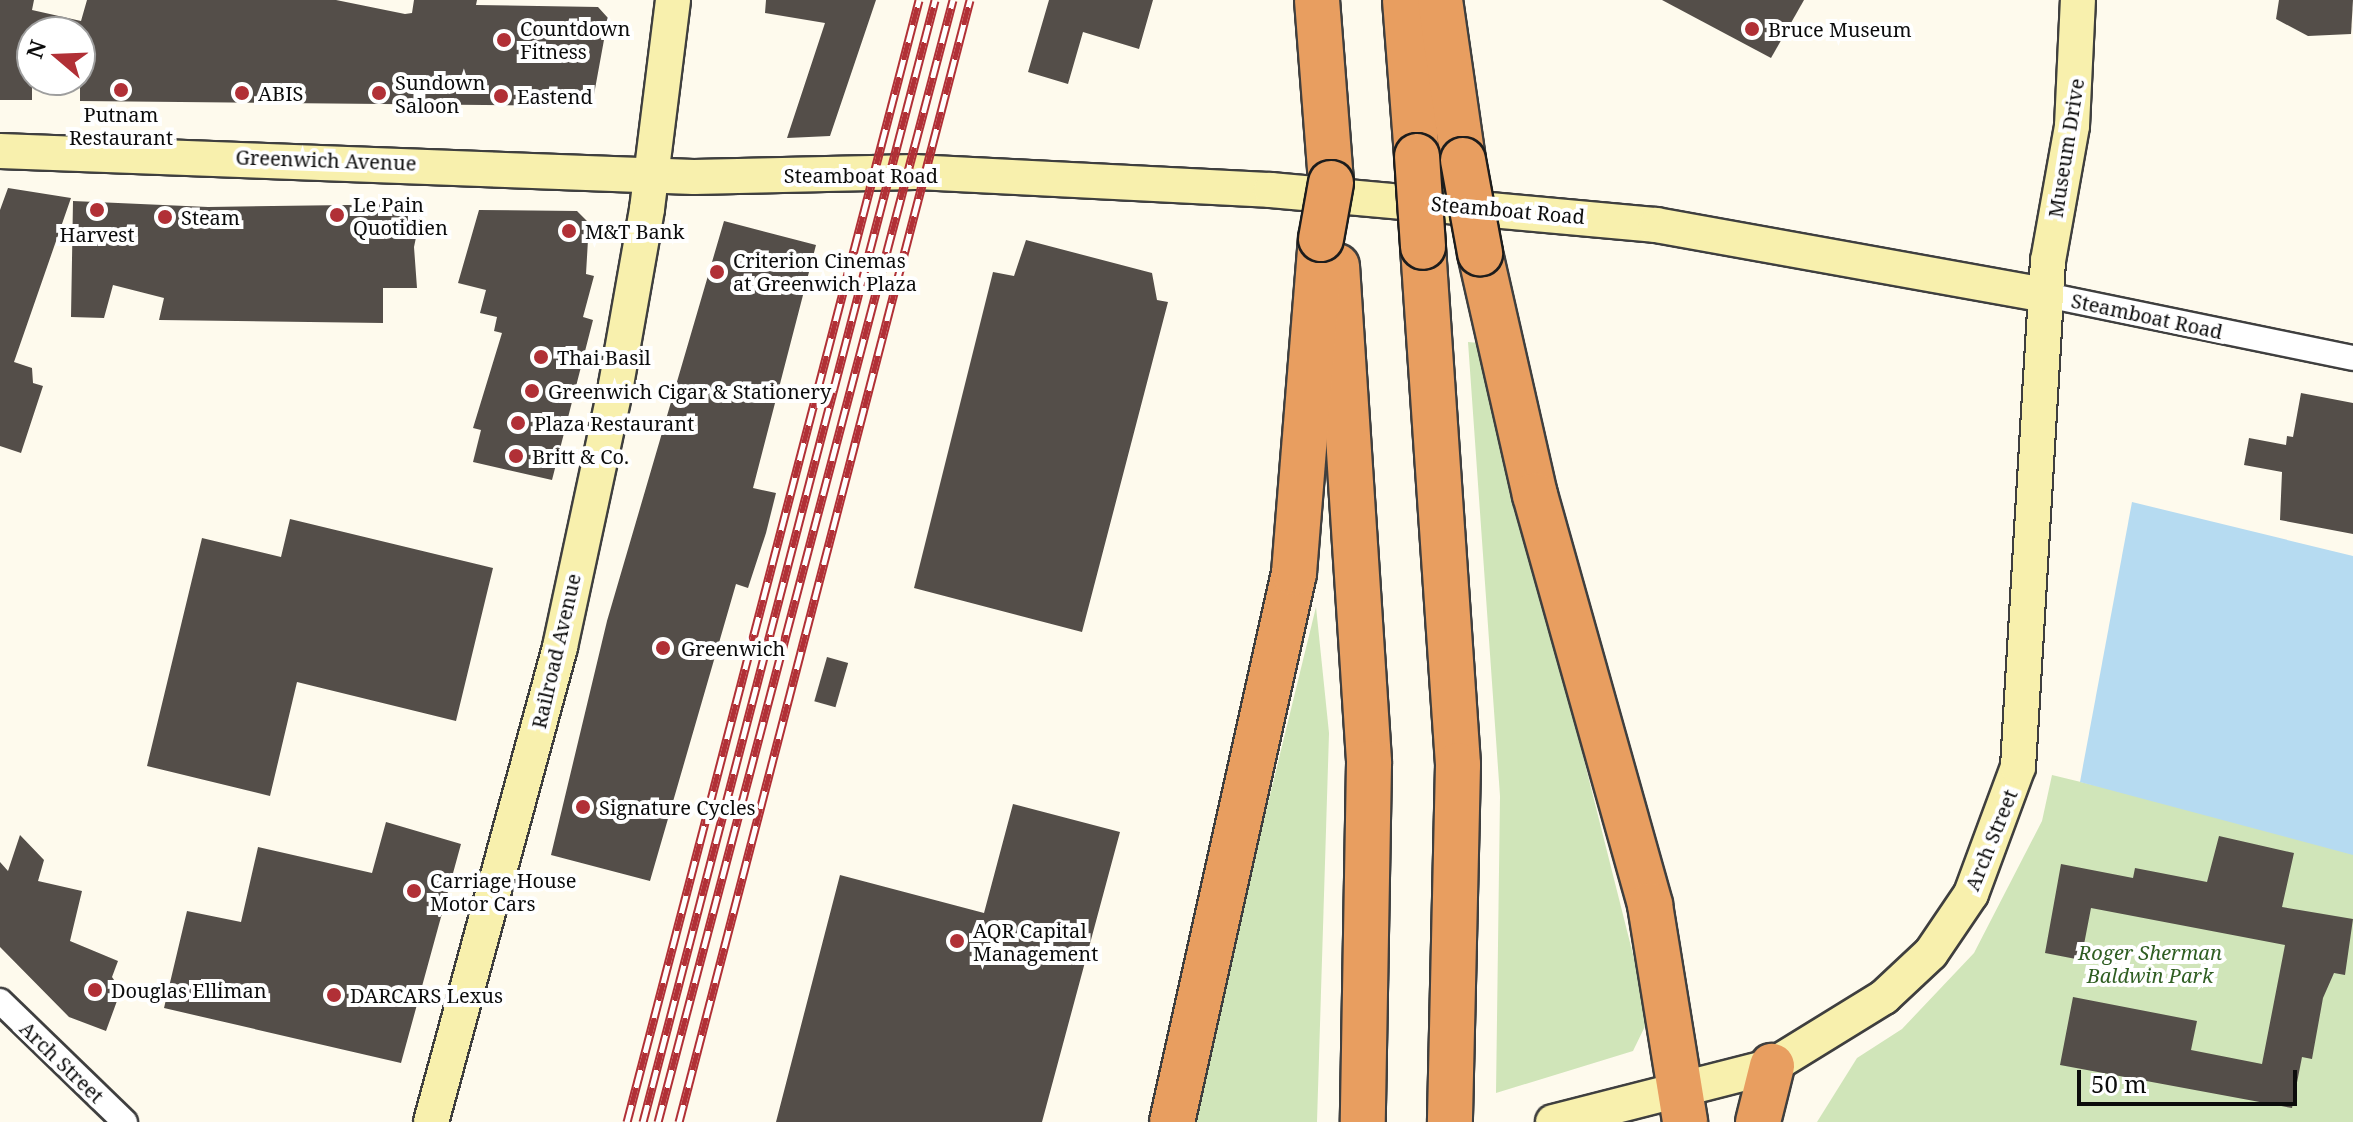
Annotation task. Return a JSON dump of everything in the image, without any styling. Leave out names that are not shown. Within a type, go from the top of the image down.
[{"type":"highway","points":[[1172,1122],[1294,573],[1328,240],[1329,166],[1317,0]]},
{"type":"highway","points":[[1405,0],[1458,765],[1451,1111]]},
{"type":"highway","points":[[1440,0],[1480,253],[1535,495],[1650,905],[1682,1105]]},
{"type":"highway","points":[[1328,240],[1369,763],[1363,1122]]},
{"type":"highway","points":[[1758,1122],[1772,1066]]},
{"type":"main road","name":"Railroad Avenue","points":[[431,1122],[560,647],[633,299],[673,0]]},
{"type":"main road","name":"Museum Drive","points":[[2046,295],[2072,126],[2078,0]]},
{"type":"main road","name":"Greenwich Avenue","points":[[0,151],[651,174]]},
{"type":"main road","name":"Steamboat Road","points":[[651,174],[915,172],[1537,211],[1759,240],[2046,295]]},
{"type":"main road","name":"Arch Street","points":[[1553,1122],[1682,1105],[1772,1066],[1853,1021],[1931,953],[1971,894],[2001,824],[2018,767],[2027,666],[2046,295]]},
{"type":"street","name":"Steamboat Road","points":[[2046,295],[2353,358]]},
{"type":"street","name":"Arch Street","points":[[0,1001],[125,1122]]},
{"type":"green space","points":[[1468,342],[1479,343],[1649,1018],[1633,1051],[1496,1093],[1500,796]]},
{"type":"green space","points":[[1316,607],[1329,733],[1317,1122],[1190,1122]]},
{"type":"green space","name":"Roger Sherman Baldwin Park","points":[[2052,775],[2353,848],[2353,1122],[1817,1122],[1857,1058],[1902,1029],[1974,953],[2042,821]]},
{"type":"water","points":[[2132,502],[2353,556],[2353,855],[2080,782]]},
{"type":"building","points":[[0,0],[34,0],[32,10],[59,16],[16,16],[16,96],[32,96],[32,100],[0,100]]},
{"type":"building","points":[[87,0],[336,0],[405,14],[412,13],[414,0],[477,0],[476,5],[598,7],[608,18],[593,100],[585,106],[80,101],[80,96],[96,96],[96,16],[82,16]]},
{"type":"building","points":[[766,0],[876,0],[830,136],[787,138],[825,23],[765,13]]},
{"type":"building","points":[[1049,0],[1153,0],[1139,49],[1083,32],[1068,84],[1028,72]]},
{"type":"building","name":"Bruce Museum","points":[[1662,0],[1804,0],[1771,58]]},
{"type":"building","points":[[2279,0],[2353,0],[2351,34],[2308,36],[2276,19]]},
{"type":"building","points":[[8,188],[71,198],[14,362],[32,368],[33,383],[43,386],[21,453],[0,446],[0,210]]},
{"type":"building","points":[[73,201],[208,207],[423,204],[414,247],[417,288],[383,288],[383,323],[159,320],[164,298],[113,285],[104,318],[71,317]]},
{"type":"building","points":[[479,210],[577,211],[589,223],[586,274],[594,276],[583,317],[593,320],[552,480],[473,462],[481,430],[473,428],[502,333],[494,331],[497,317],[480,313],[486,290],[458,283]]},
{"type":"building","points":[[724,221],[816,245],[753,488],[776,493],[766,533],[748,588],[736,584],[650,881],[551,855],[607,621]]},
{"type":"building","points":[[1026,240],[1152,273],[1157,300],[1168,302],[1082,632],[914,588],[993,272],[1014,276]]},
{"type":"building","points":[[2301,393],[2353,403],[2353,534],[2280,520],[2282,472],[2244,465],[2249,438],[2286,445],[2287,436],[2293,437]]},
{"type":"building","points":[[290,519],[493,568],[456,721],[297,682],[270,796],[147,766],[202,538],[281,557]]},
{"type":"building","points":[[827,657],[848,663],[835,707],[814,701]]},
{"type":"building","name":"AQR Capital Management","points":[[1013,804],[1120,832],[1042,1122],[776,1122],[840,875],[984,913]]},
{"type":"building","points":[[386,822],[461,844],[401,1063],[164,1008],[187,911],[241,922],[258,847],[372,873]]},
{"type":"building","points":[[20,835],[44,860],[38,881],[82,891],[70,941],[118,961],[112,977],[121,990],[106,1031],[69,1017],[0,947],[0,862],[8,871]]},
{"type":"building","points":[[2219,836],[2294,853],[2282,907],[2353,919],[2345,975],[2334,973],[2323,998],[2312,1059],[2302,1057],[2292,1108],[2060,1065],[2073,997],[2197,1021],[2191,1050],[2262,1064],[2285,945],[2091,908],[2081,960],[2045,953],[2061,864],[2133,878],[2135,868],[2207,882]]},
{"type":"railway","points":[[627,1122],[919,0]]},
{"type":"railway","points":[[643,1122],[935,0]]},
{"type":"railway","points":[[658,1122],[953,0]]},
{"type":"railway","points":[[679,1122],[970,0]]},
{"type":"place","name":"Bruce Museum","points":[[1752,29]]},
{"type":"place","name":"Countdown Fitness","points":[[504,40]]},
{"type":"place","name":"Putnam Restaurant","points":[[121,90]]},
{"type":"place","name":"ABIS","points":[[242,93]]},
{"type":"place","name":"Sundown Saloon","points":[[379,93]]},
{"type":"place","name":"Eastend","points":[[501,96]]},
{"type":"place","name":"Harvest","points":[[97,210]]},
{"type":"place","name":"Le Pain Quotidien","points":[[337,215]]},
{"type":"place","name":"Steam","points":[[165,217]]},
{"type":"place","name":"M&T Bank","points":[[569,231]]},
{"type":"place","name":"Criterion Cinemas at Greenwich Plaza","points":[[717,272]]},
{"type":"place","name":"Thai Basil","points":[[541,357]]},
{"type":"place","name":"Greenwich Cigar & Stationery","points":[[532,391]]},
{"type":"place","name":"Plaza Restaurant","points":[[518,423]]},
{"type":"place","name":"Britt & Co.","points":[[516,456]]},
{"type":"place","name":"Greenwich","points":[[663,648]]},
{"type":"place","name":"Signature Cycles","points":[[583,807]]},
{"type":"place","name":"Carriage House Motor Cars","points":[[414,891]]},
{"type":"place","name":"AQR Capital Management","points":[[957,941]]},
{"type":"place","name":"Douglas Elliman","points":[[95,990]]},
{"type":"place","name":"DARCARS Lexus","points":[[334,995]]}]
